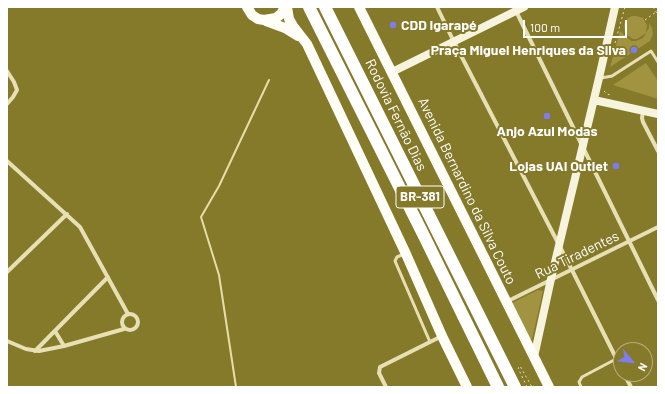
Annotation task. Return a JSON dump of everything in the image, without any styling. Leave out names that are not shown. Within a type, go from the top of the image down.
[{"type":"highway","name":"Rodovia Fernão Dias","points":[[309,7],[498,387]]},
{"type":"highway","name":"Rodovia Fernão Dias","points":[[325,7],[515,387]]},
{"type":"main road","points":[[248,7],[252,15],[258,19],[284,28],[302,38]]},
{"type":"main road","points":[[264,20],[276,18],[286,7]]},
{"type":"main road","points":[[286,7],[289,19],[307,44],[406,254],[442,336],[468,387]]},
{"type":"main road","name":"Avenida Bernardino da Silva Couto","points":[[360,7],[549,387]]},
{"type":"main road","points":[[534,357],[582,147],[594,100],[602,78],[615,7]]},
{"type":"main road","points":[[392,72],[454,42],[518,8]]},
{"type":"main road","points":[[594,100],[658,114]]},
{"type":"street","points":[[437,7],[613,352]]},
{"type":"street","points":[[518,8],[582,147],[658,300]]},
{"type":"street","points":[[7,71],[14,82],[16,90],[13,97],[7,104]]},
{"type":"street","points":[[643,111],[643,122],[658,151]]},
{"type":"street","points":[[7,341],[35,351],[64,346],[124,329],[132,331],[138,324],[136,317],[128,314],[83,231],[66,214],[8,164]]},
{"type":"street","points":[[7,272],[66,214]]},
{"type":"street","name":"Rua Tiradentes","points":[[506,302],[658,227]]},
{"type":"street","points":[[35,351],[108,278]]},
{"type":"street","points":[[124,329],[121,321],[124,316],[128,314]]},
{"type":"street","points":[[54,331],[64,346]]},
{"type":"street","points":[[386,387],[379,373],[381,366],[442,336]]},
{"type":"lane","points":[[602,78],[612,76],[651,50],[658,62]]},
{"type":"lane","points":[[406,254],[397,257],[395,261],[430,342]]},
{"type":"lane","points":[[581,387],[579,382],[582,377],[613,360]]},
{"type":"path","points":[[615,44],[625,7]]},
{"type":"path","points":[[653,7],[658,15]]},
{"type":"path","points":[[645,20],[656,12]]},
{"type":"path","points":[[602,78],[604,92],[612,96]]},
{"type":"path","points":[[527,387],[518,368],[520,366],[532,387]]},
{"type":"shaded area","points":[[632,16],[643,18],[647,25],[646,33],[637,39],[633,39],[625,32],[624,24],[628,18]]},
{"type":"shaded area","points":[[649,23],[653,34],[650,41],[610,67],[620,31],[631,41],[636,41],[643,38],[649,28]]},
{"type":"shaded area","points":[[646,63],[658,81],[658,99],[613,85]]},
{"type":"shaded area","points":[[538,290],[543,291],[532,339],[528,339],[512,303]]},
{"type":"waterway","points":[[236,387],[219,275],[201,217],[219,186],[269,80]]},
{"type":"place","name":"CDD Igarapé","points":[[393,25]]},
{"type":"place","name":"Praça Miguel Henriques da Silva","points":[[634,50]]},
{"type":"place","name":"Anjo Azul Modas","points":[[547,116]]},
{"type":"place","name":"Lojas UAI Outlet","points":[[616,166]]}]
